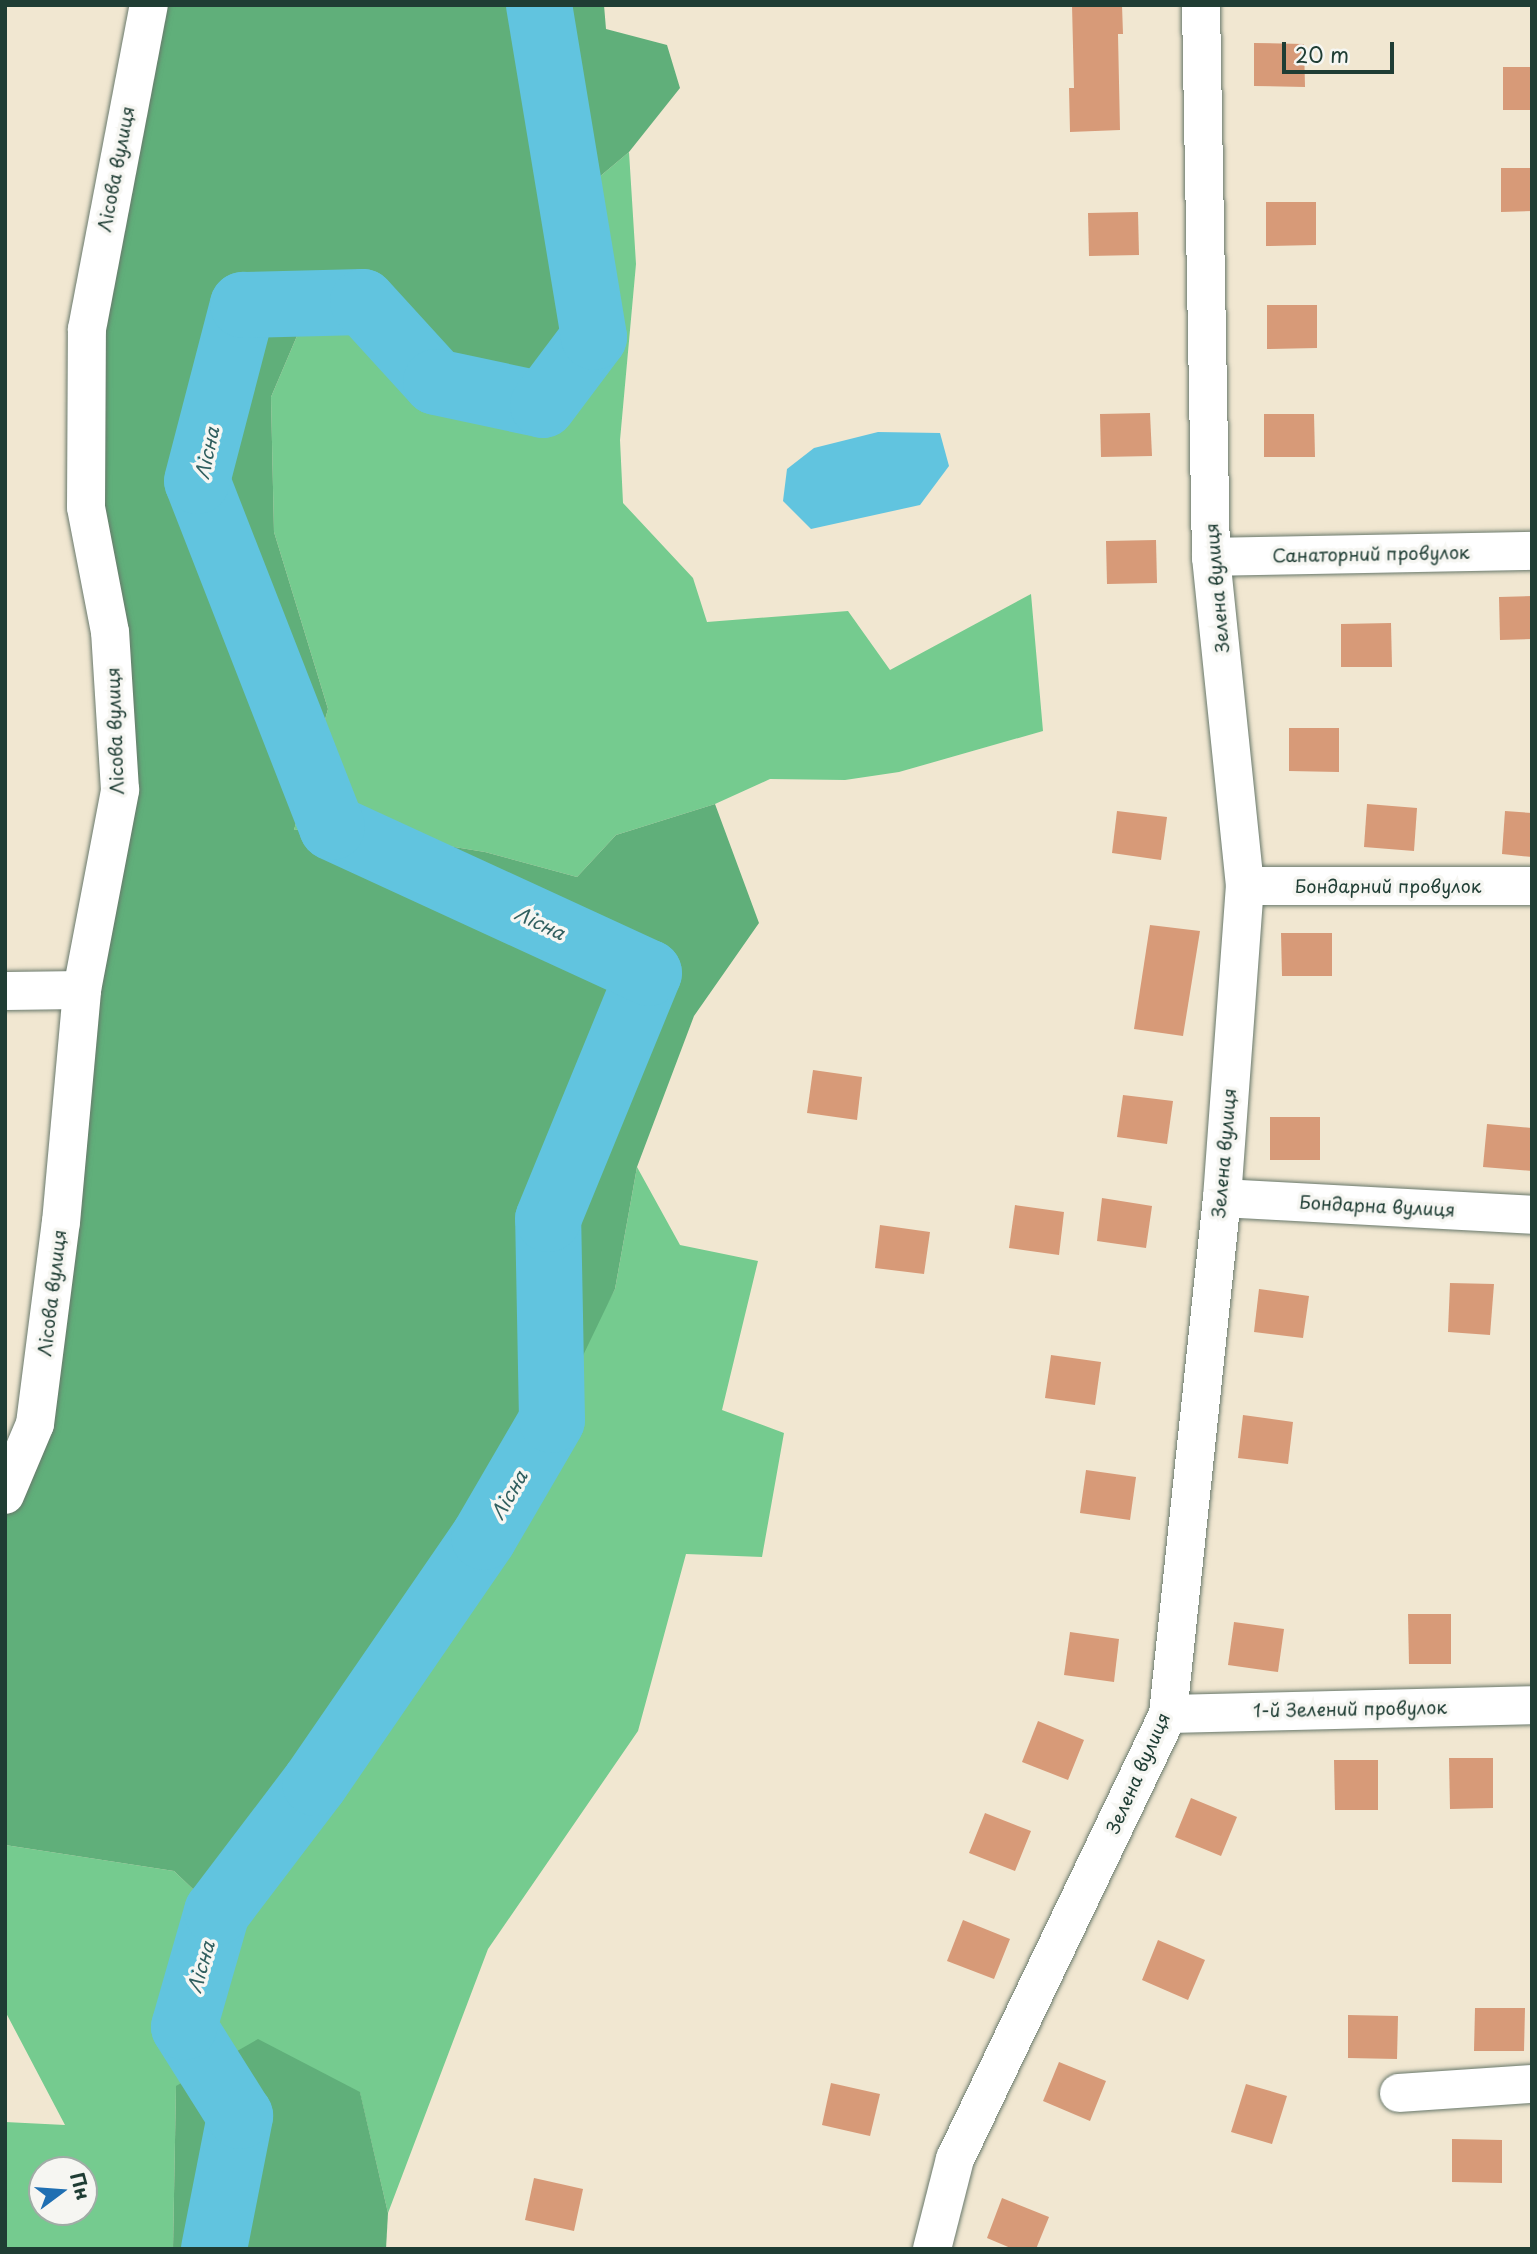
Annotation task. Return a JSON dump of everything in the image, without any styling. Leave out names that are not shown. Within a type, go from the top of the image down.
[{"type":"street","name":"Лісова вулиця","points":[[5,1495],[35,1424],[61,1222],[82,990],[120,790],[110,632],[86,507],[88,329],[149,5]]},
{"type":"street","name":"Зелена вулиця","points":[[932,2249],[955,2159],[1168,1714],[1222,1198],[1245,886],[1211,557],[1201,5]]},
{"type":"street","name":"Санаторний провулок","points":[[1211,557],[1532,551]]},
{"type":"street","name":"Бондарний провулок","points":[[1245,886],[1532,886]]},
{"type":"street","points":[[5,991],[82,990]]},
{"type":"street","name":"Бондарна вулиця","points":[[1222,1198],[1532,1214]]},
{"type":"street","name":"1-й Зелений провулок","points":[[1168,1714],[1532,1705]]},
{"type":"street","points":[[1399,2093],[1532,2084]]},
{"type":"green space","points":[[149,5],[604,5],[606,29],[667,45],[680,88],[629,152],[573,199],[594,337],[543,405],[436,382],[362,302],[311,303],[271,397],[274,532],[328,709],[294,830],[332,827],[485,852],[577,877],[616,835],[715,804],[759,923],[694,1016],[637,1167],[615,1289],[552,1420],[484,1537],[315,1783],[217,1912],[174,1871],[5,1845],[5,1495],[105,870],[87,329]]},
{"type":"green space","points":[[629,152],[636,264],[620,440],[623,503],[693,578],[707,622],[848,611],[890,670],[1031,594],[1043,731],[899,772],[845,780],[770,779],[715,804],[616,835],[577,877],[485,852],[332,827],[294,830],[328,709],[274,532],[271,397],[311,303],[363,302],[436,382],[594,336],[573,199]]},
{"type":"green space","points":[[637,1167],[680,1245],[758,1261],[722,1410],[784,1433],[762,1557],[686,1554],[638,1731],[488,1949],[388,2213],[360,2093],[176,2087],[173,2249],[5,2249],[5,2122],[65,2125],[5,2011],[5,1845],[174,1871],[217,1912],[315,1783],[484,1537],[615,1289]]},
{"type":"green space","points":[[258,2039],[360,2092],[388,2213],[386,2249],[173,2249],[176,2086]]},
{"type":"water","points":[[878,432],[940,433],[949,466],[920,505],[811,529],[783,501],[787,469],[814,448]]},
{"type":"building","points":[[1072,5],[1122,5],[1123,34],[1118,34],[1120,130],[1070,132],[1069,88],[1074,88]]},
{"type":"building","points":[[1254,43],[1304,44],[1305,87],[1254,86]]},
{"type":"building","points":[[1503,67],[1532,67],[1532,110],[1503,110]]},
{"type":"building","points":[[1501,168],[1532,168],[1532,211],[1501,212]]},
{"type":"building","points":[[1266,202],[1316,202],[1316,245],[1266,246]]},
{"type":"building","points":[[1138,212],[1139,255],[1089,256],[1088,213]]},
{"type":"building","points":[[1267,305],[1317,305],[1317,348],[1267,349]]},
{"type":"building","points":[[1150,413],[1152,456],[1101,457],[1100,414]]},
{"type":"building","points":[[1264,414],[1314,414],[1315,457],[1264,457]]},
{"type":"building","points":[[1156,540],[1157,583],[1107,584],[1106,541]]},
{"type":"building","points":[[1532,596],[1532,639],[1500,640],[1499,597]]},
{"type":"building","points":[[1391,623],[1392,667],[1341,667],[1341,624]]},
{"type":"building","points":[[1289,728],[1339,728],[1339,772],[1289,771]]},
{"type":"building","points":[[1367,804],[1417,808],[1414,851],[1364,847]]},
{"type":"building","points":[[1117,811],[1167,817],[1161,860],[1112,853]]},
{"type":"building","points":[[1505,811],[1532,813],[1532,857],[1502,854]]},
{"type":"building","points":[[1150,925],[1200,931],[1183,1036],[1134,1029]]},
{"type":"building","points":[[1281,933],[1332,933],[1332,976],[1282,976]]},
{"type":"building","points":[[813,1070],[862,1077],[857,1120],[807,1113]]},
{"type":"building","points":[[1123,1095],[1173,1101],[1167,1144],[1117,1137]]},
{"type":"building","points":[[1270,1117],[1320,1117],[1320,1160],[1270,1160]]},
{"type":"building","points":[[1487,1124],[1532,1128],[1532,1171],[1483,1167]]},
{"type":"building","points":[[1102,1198],[1152,1206],[1146,1248],[1097,1241]]},
{"type":"building","points":[[1015,1205],[1064,1212],[1059,1255],[1009,1248]]},
{"type":"building","points":[[880,1225],[930,1232],[924,1274],[875,1268]]},
{"type":"building","points":[[1450,1283],[1494,1284],[1490,1335],[1448,1332]]},
{"type":"building","points":[[1259,1289],[1309,1296],[1303,1338],[1254,1332]]},
{"type":"building","points":[[1051,1355],[1101,1362],[1095,1405],[1045,1398]]},
{"type":"building","points":[[1243,1415],[1293,1422],[1288,1464],[1238,1458]]},
{"type":"building","points":[[1086,1470],[1136,1477],[1130,1520],[1080,1513]]},
{"type":"building","points":[[1408,1614],[1451,1614],[1451,1664],[1409,1664]]},
{"type":"building","points":[[1234,1622],[1284,1629],[1278,1672],[1228,1665]]},
{"type":"building","points":[[1070,1632],[1119,1639],[1114,1682],[1064,1675]]},
{"type":"building","points":[[1038,1721],[1084,1740],[1068,1780],[1022,1762]]},
{"type":"building","points":[[1449,1758],[1493,1758],[1493,1808],[1450,1809]]},
{"type":"building","points":[[1334,1760],[1378,1760],[1378,1810],[1335,1810]]},
{"type":"building","points":[[1191,1798],[1237,1817],[1221,1856],[1175,1837]]},
{"type":"building","points":[[985,1813],[1031,1831],[1015,1871],[969,1853]]},
{"type":"building","points":[[963,1920],[1010,1939],[994,1979],[947,1961]]},
{"type":"building","points":[[1158,1940],[1205,1960],[1188,2000],[1142,1980]]},
{"type":"building","points":[[1475,2008],[1525,2008],[1524,2051],[1474,2051]]},
{"type":"building","points":[[1348,2015],[1398,2016],[1397,2059],[1348,2058]]},
{"type":"building","points":[[1059,2062],[1106,2081],[1090,2121],[1043,2101]]},
{"type":"building","points":[[831,2083],[880,2094],[870,2136],[822,2125]]},
{"type":"building","points":[[1246,2084],[1287,2096],[1272,2144],[1231,2132]]},
{"type":"building","points":[[1452,2139],[1502,2140],[1502,2183],[1452,2182]]},
{"type":"building","points":[[534,2178],[583,2189],[574,2231],[525,2220]]},
{"type":"building","points":[[1002,2198],[1049,2217],[1036,2249],[1013,2249],[987,2238]]},
{"type":"waterway","name":"Лісна","points":[[214,2249],[240,2116],[184,2027],[217,1912],[315,1783],[484,1537],[552,1420],[548,1219],[649,973],[332,827],[197,481],[243,305],[363,302],[436,382],[543,405],[594,337],[539,5]]}]
